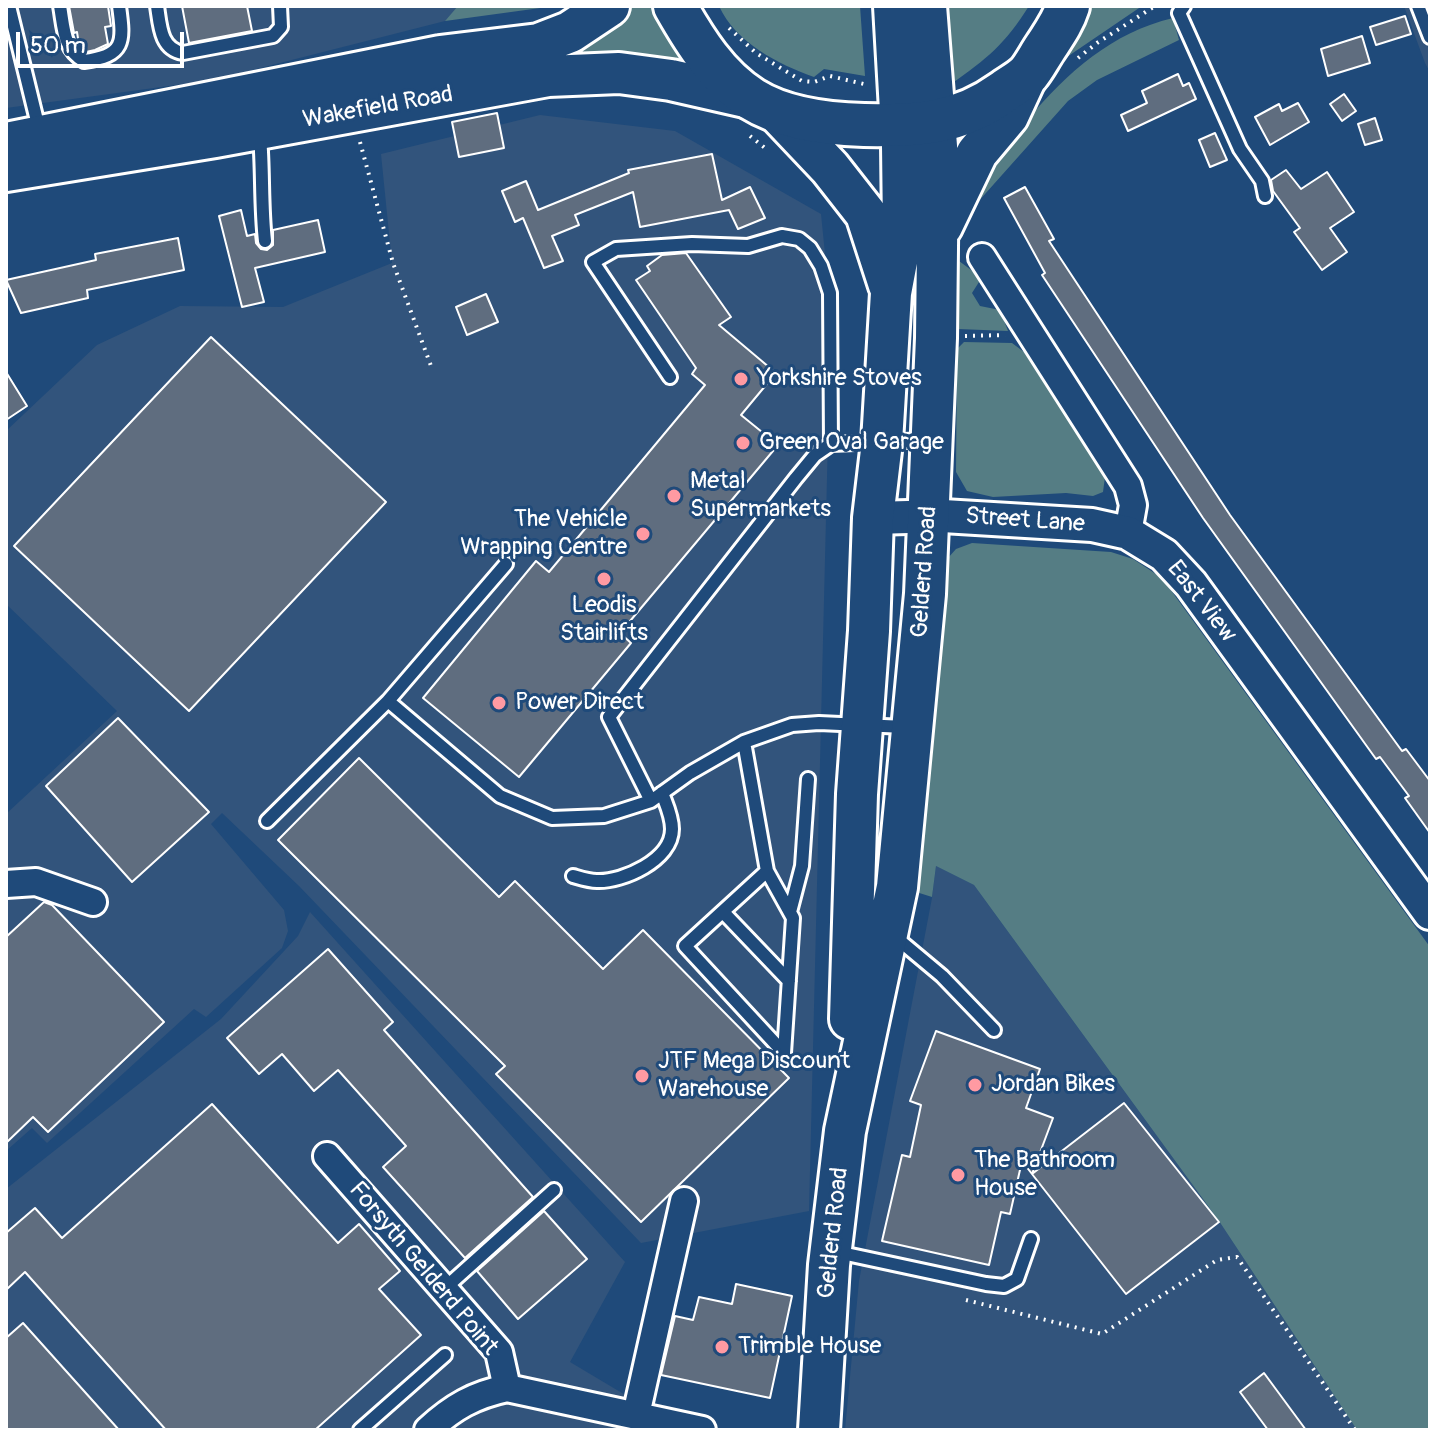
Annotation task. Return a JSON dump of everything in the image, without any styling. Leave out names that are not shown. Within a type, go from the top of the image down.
[{"type":"highway","points":[[675,6],[699,47],[720,71],[763,105],[838,125],[918,124],[968,113],[1027,75],[1064,20],[1068,6]]},
{"type":"main road","name":"Wakefield Road","points":[[6,171],[31,148],[425,59],[539,44],[570,32],[609,6]]},
{"type":"main road","name":"Gelderd Road","points":[[819,1430],[830,1250],[845,1131],[897,887],[930,515],[938,159],[918,124],[894,6]]},
{"type":"main road","name":"Gelderd Road","points":[[845,1131],[857,794],[873,518],[882,442],[891,293],[918,124],[926,6]]},
{"type":"main road","name":"Wakefield Road","points":[[31,148],[259,129],[548,76],[619,73],[671,80],[763,105]]},
{"type":"main road","points":[[937,236],[977,153],[1008,116],[1027,75]]},
{"type":"main road","points":[[763,105],[830,168],[866,214],[891,293]]},
{"type":"street","points":[[982,257],[996,289],[1032,335],[1128,486],[1133,505],[1128,533]]},
{"type":"street","name":"Street Lane","points":[[873,518],[930,515],[1092,525],[1128,533]]},
{"type":"street","name":"East View","points":[[1128,533],[1164,555],[1191,584],[1430,913]]},
{"type":"street","points":[[6,884],[36,882],[93,902]]},
{"type":"street","name":"Forsyth Gelderd Point","points":[[327,1156],[499,1352],[507,1388]]},
{"type":"street","points":[[651,1422],[684,1201]]},
{"type":"street","name":"Forsyth Gelderd Point","points":[[428,1430],[446,1414],[480,1394],[507,1388],[651,1422],[702,1430]]},
{"type":"lane","points":[[9,6],[31,148]]},
{"type":"lane","points":[[60,6],[67,45],[72,55],[84,61],[112,54],[120,46],[123,36],[119,6]]},
{"type":"lane","points":[[157,6],[163,38],[175,52],[183,53],[273,36],[281,27],[280,6]]},
{"type":"lane","points":[[1184,6],[1179,13],[1240,149],[1262,181],[1265,196]]},
{"type":"lane","points":[[1418,6],[1430,37]]},
{"type":"lane","points":[[259,129],[265,241]]},
{"type":"lane","points":[[670,377],[593,262],[616,249],[692,244],[748,246],[782,236],[799,239],[810,248],[821,266],[830,293],[831,444]]},
{"type":"lane","points":[[651,801],[609,717],[815,455],[831,444],[931,439]]},
{"type":"lane","points":[[267,821],[388,701],[506,564]]},
{"type":"lane","points":[[388,701],[500,796],[552,818],[604,816],[651,801],[690,773],[744,742],[792,725],[819,723],[913,727]]},
{"type":"lane","points":[[744,742],[767,871],[793,918],[784,1053],[685,946],[767,871]]},
{"type":"lane","points":[[790,912],[802,866],[808,779]]},
{"type":"lane","points":[[573,876],[595,881],[616,879],[640,871],[655,859],[668,844],[672,831],[662,793]]},
{"type":"lane","points":[[723,912],[789,981]]},
{"type":"lane","points":[[888,930],[942,976],[994,1030]]},
{"type":"lane","points":[[444,1289],[554,1190]]},
{"type":"lane","points":[[830,1250],[1004,1286],[1017,1279],[1031,1239]]},
{"type":"lane","points":[[360,1430],[445,1355]]},
{"type":"path","points":[[721,17],[729,29],[756,53],[802,81],[814,82],[830,76],[874,87]]},
{"type":"path","points":[[352,112],[393,263],[431,366]]},
{"type":"path","points":[[955,336],[1032,335]]},
{"type":"path","points":[[952,1296],[1102,1334],[1217,1260],[1237,1257],[1355,1430]]},
{"type":"shaded area","points":[[6,6],[459,6],[445,21],[213,80],[6,108]]},
{"type":"shaded area","points":[[1404,6],[1430,6],[1430,72],[1425,63]]},
{"type":"shaded area","points":[[540,115],[675,131],[821,214],[831,314],[809,1211],[641,1243],[299,886],[222,813],[211,824],[284,910],[288,931],[282,948],[206,1017],[194,1009],[47,1143],[32,1128],[6,1151],[6,814],[117,711],[6,604],[6,431],[97,345],[180,306],[283,307],[392,263],[381,154]]},
{"type":"shaded area","points":[[936,866],[974,885],[1219,1221],[1357,1430],[845,1430],[859,1281]]},
{"type":"shaded area","points":[[310,912],[625,1262],[570,1362],[684,1430],[6,1430],[6,1189],[221,1019],[298,936]]},
{"type":"green space","points":[[458,6],[555,6],[445,21]]},
{"type":"green space","points":[[634,6],[666,6],[710,71],[409,74],[565,55],[596,39]]},
{"type":"green space","points":[[719,6],[860,6],[865,76],[824,69],[814,77],[786,66],[747,41],[726,19]]},
{"type":"green space","points":[[945,6],[1029,6],[994,50],[951,84]]},
{"type":"green space","points":[[1089,6],[1142,6],[1064,59]]},
{"type":"green space","points":[[1173,18],[1179,40],[1097,80],[1068,101],[977,203],[985,179],[997,158],[1043,102],[1075,70],[1110,44]]},
{"type":"green space","points":[[959,261],[978,275],[979,282],[972,293],[980,306],[1000,310],[1008,331],[958,329]]},
{"type":"green space","points":[[964,342],[1012,343],[1024,352],[1105,477],[1103,492],[1093,496],[1066,493],[993,497],[967,491],[956,472],[957,349]]},
{"type":"green space","points":[[972,543],[1111,552],[1133,559],[1162,578],[1430,947],[1430,1430],[1357,1430],[1219,1221],[974,885],[936,866],[932,897],[913,891],[948,558],[956,549]]},
{"type":"building","points":[[69,6],[108,6],[111,26],[105,27],[108,44],[86,52],[79,45],[77,32],[74,33]]},
{"type":"building","points":[[182,6],[247,6],[252,31],[189,43]]},
{"type":"building","points":[[1405,16],[1411,34],[1376,45],[1370,27]]},
{"type":"building","points":[[1362,36],[1370,63],[1328,76],[1321,49]]},
{"type":"building","points":[[1178,74],[1183,86],[1189,83],[1196,99],[1128,131],[1121,115],[1147,103],[1142,91]]},
{"type":"building","points":[[1344,94],[1356,111],[1342,121],[1330,104]]},
{"type":"building","points":[[1298,103],[1309,122],[1270,145],[1255,117],[1279,104],[1282,111]]},
{"type":"building","points":[[497,113],[504,148],[459,157],[452,122]]},
{"type":"building","points":[[1375,118],[1382,140],[1365,145],[1358,124]]},
{"type":"building","points":[[1215,133],[1227,160],[1210,167],[1199,140]]},
{"type":"building","points":[[712,154],[722,200],[750,187],[765,218],[738,229],[729,210],[640,227],[633,192],[575,215],[579,225],[552,236],[563,261],[544,268],[523,218],[515,222],[502,191],[526,181],[538,210],[629,173],[628,170]]},
{"type":"building","points":[[1286,170],[1301,189],[1327,172],[1354,212],[1330,228],[1347,252],[1322,270],[1294,232],[1300,228],[1273,191],[1271,180]]},
{"type":"building","points":[[1025,187],[1054,239],[1049,241],[1230,515],[1402,751],[1406,749],[1430,781],[1430,833],[1405,798],[1409,796],[1380,757],[1376,759],[1203,518],[1042,275],[1045,273],[1004,198]]},
{"type":"building","points":[[241,210],[247,236],[255,234],[256,243],[261,249],[267,250],[273,245],[273,230],[318,220],[325,252],[255,268],[264,302],[242,307],[219,216]]},
{"type":"building","points":[[178,238],[184,270],[87,290],[88,298],[21,313],[6,280],[96,260],[95,254]]},
{"type":"building","points":[[686,253],[731,317],[719,325],[776,373],[741,415],[778,445],[620,633],[631,643],[519,777],[423,698],[536,561],[549,572],[705,385],[692,374],[696,368],[636,280],[650,271],[647,266],[662,255]]},
{"type":"building","points":[[486,294],[498,322],[467,335],[456,307]]},
{"type":"building","points":[[211,337],[386,502],[189,711],[14,546]]},
{"type":"building","points":[[6,372],[27,406],[6,420]]},
{"type":"building","points":[[118,718],[209,812],[132,882],[46,786]]},
{"type":"building","points":[[359,758],[499,897],[515,881],[603,969],[643,930],[789,1078],[641,1222],[496,1074],[505,1066],[278,840]]},
{"type":"building","points":[[44,902],[52,905],[164,1022],[48,1132],[33,1117],[6,1143],[6,937]]},
{"type":"building","points":[[328,949],[393,1022],[384,1030],[533,1197],[465,1258],[383,1167],[406,1146],[338,1070],[314,1091],[282,1054],[259,1074],[227,1038]]},
{"type":"building","points":[[936,1031],[1040,1069],[1026,1108],[1053,1118],[1032,1174],[1022,1161],[1010,1214],[1001,1212],[989,1265],[882,1241],[902,1155],[910,1157],[921,1105],[910,1101]]},
{"type":"building","points":[[1124,1103],[1219,1222],[1126,1294],[1032,1174]]},
{"type":"building","points":[[212,1104],[338,1243],[359,1224],[400,1271],[379,1289],[421,1335],[315,1430],[166,1430],[25,1272],[6,1290],[6,1233],[35,1208],[62,1238]]},
{"type":"building","points":[[544,1211],[587,1259],[518,1319],[477,1271]]},
{"type":"building","name":"Trimble House","points":[[736,1284],[792,1296],[770,1398],[661,1375],[675,1316],[693,1320],[699,1297],[732,1304]]},
{"type":"building","points":[[23,1323],[119,1430],[6,1430],[6,1338]]},
{"type":"building","points":[[1264,1373],[1306,1430],[1268,1430],[1240,1392]]},
{"type":"place","name":"Yorkshire Stoves","points":[[741,379]]},
{"type":"place","name":"Green Oval Garage","points":[[743,443]]},
{"type":"place","name":"Metal Supermarkets","points":[[674,496]]},
{"type":"place","name":"The Vehicle Wrapping Centre","points":[[643,534]]},
{"type":"place","name":"Leodis Stairlifts","points":[[604,579]]},
{"type":"place","name":"Power Direct","points":[[499,703]]},
{"type":"place","name":"JTF Mega Discount Warehouse","points":[[642,1076]]},
{"type":"place","name":"Jordan Bikes","points":[[975,1085]]},
{"type":"place","name":"The Bathroom House","points":[[958,1175]]},
{"type":"place","name":"Trimble House","points":[[722,1347]]}]
